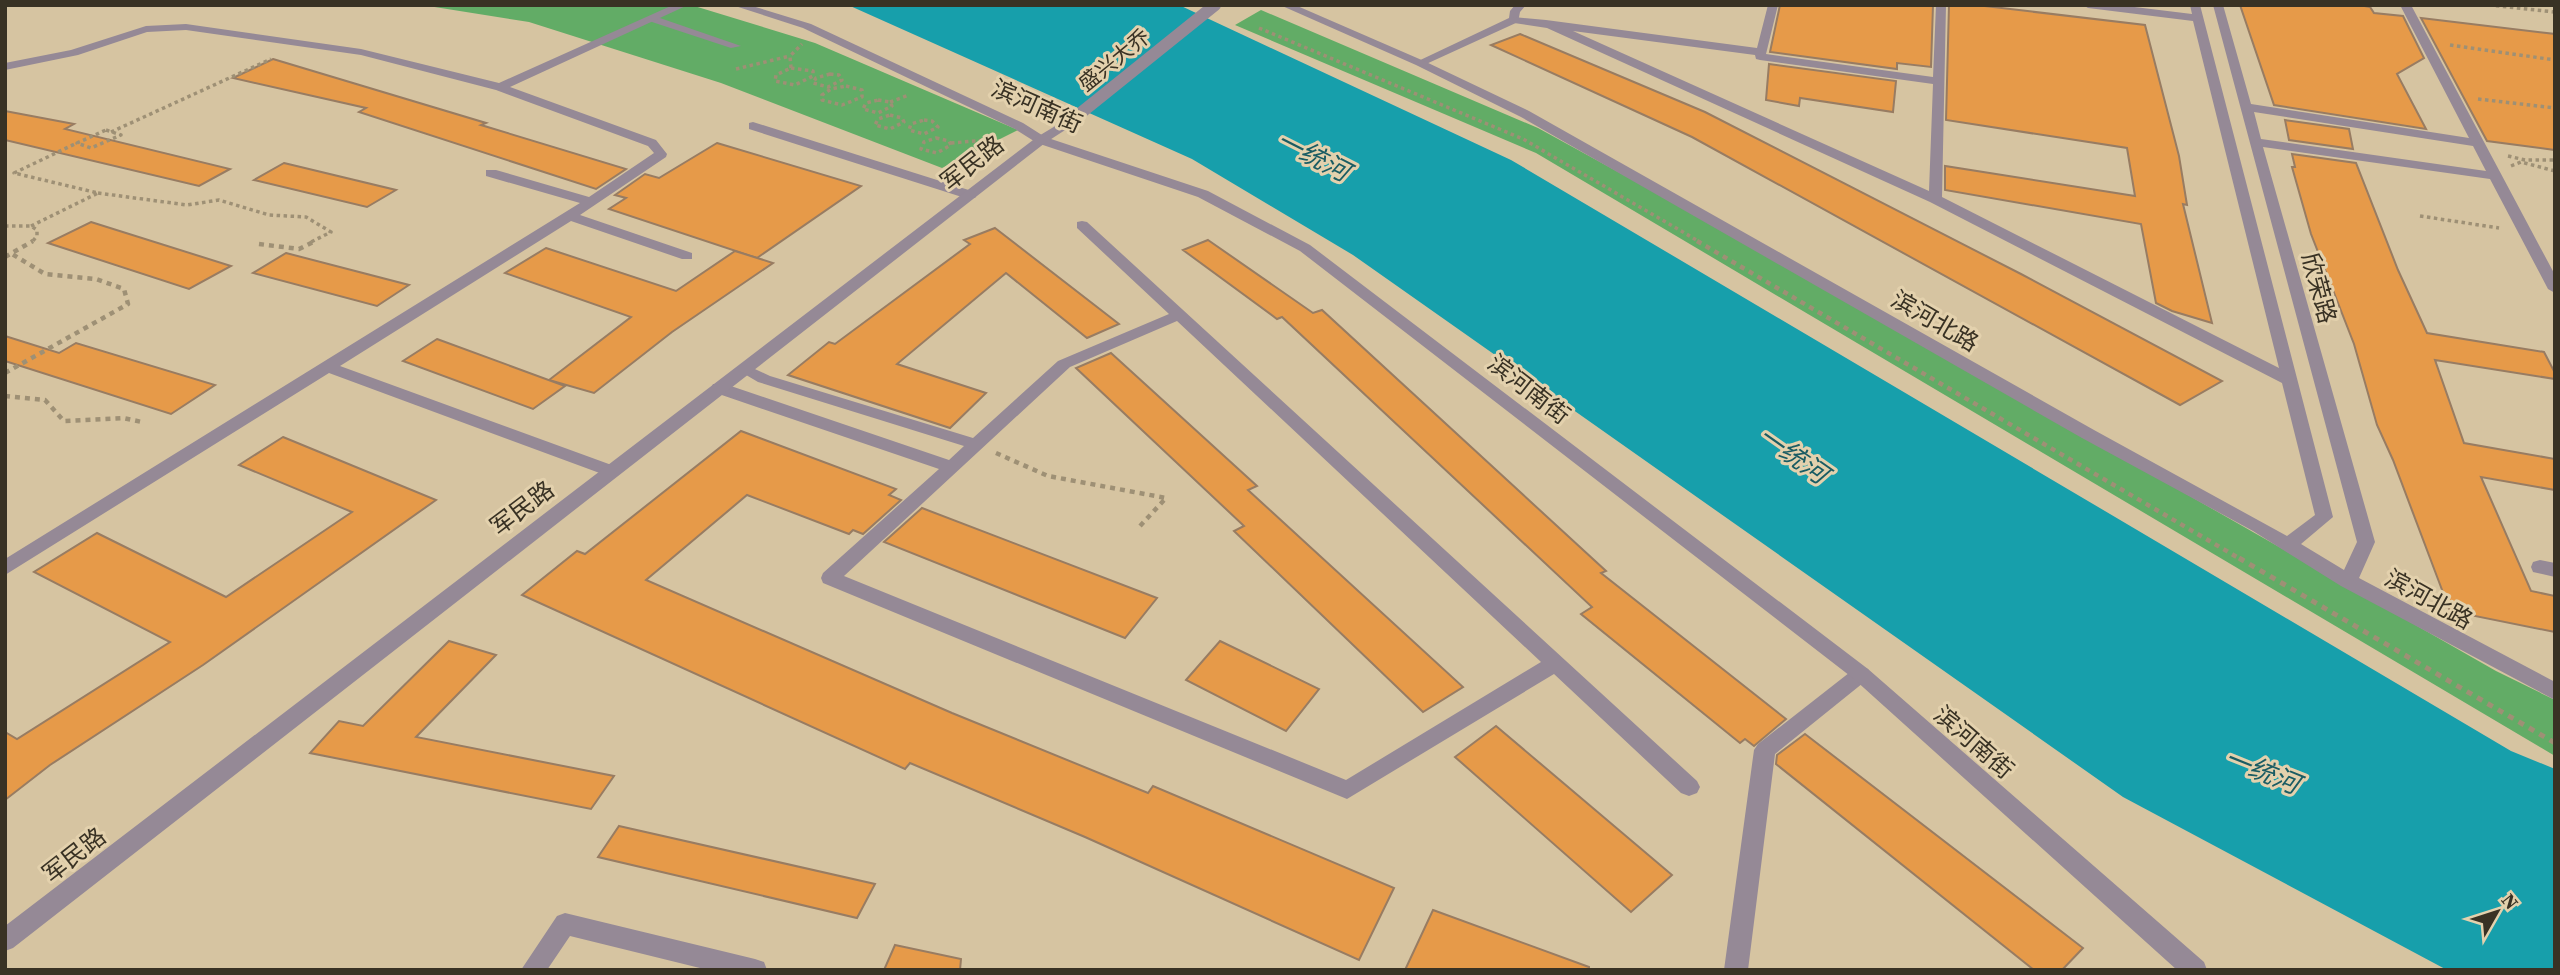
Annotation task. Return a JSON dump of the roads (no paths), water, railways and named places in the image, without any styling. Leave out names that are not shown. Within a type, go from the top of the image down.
[{"type":"street","points":[[500,87],[683,5]]},
{"type":"street","name":"滨河南街","points":[[737,5],[820,33],[1019,126],[1041,140],[1203,194],[1305,248],[1861,674],[2195,970]]},
{"type":"street","name":"盛兴大乔","points":[[1072,120],[1215,5]]},
{"type":"street","name":"滨河北路","points":[[1285,5],[1420,63],[1525,114],[2348,581],[2555,692]]},
{"type":"street","points":[[1514,19],[1515,10],[1521,5]]},
{"type":"street","points":[[1773,5],[1760,57],[1938,81]]},
{"type":"street","points":[[1935,199],[1941,5]]},
{"type":"street","points":[[2088,5],[2196,12]]},
{"type":"street","name":"欣荣路","points":[[2218,5],[2366,542],[2348,581]]},
{"type":"street","points":[[2405,5],[2478,143],[2499,170],[2524,232],[2555,289]]},
{"type":"street","name":"欣荣路","points":[[2196,12],[2324,517],[2288,545]]},
{"type":"street","points":[[653,19],[735,46]]},
{"type":"street","points":[[1420,63],[1514,19],[1762,52]]},
{"type":"street","points":[[1546,23],[1695,88],[1935,199],[2289,380]]},
{"type":"street","points":[[5,568],[570,216],[661,154],[652,143],[500,87],[361,52],[186,27],[146,29],[74,53],[8,66]]},
{"type":"street","points":[[2246,107],[2478,143]]},
{"type":"street","name":"军民路","points":[[5,940],[1041,140],[1072,120]]},
{"type":"street","points":[[753,126],[970,195]]},
{"type":"street","points":[[2256,142],[2499,170]]},
{"type":"street","points":[[491,173],[591,202]]},
{"type":"street","points":[[570,216],[687,256]]},
{"type":"street","points":[[1082,225],[1689,787]]},
{"type":"street","points":[[1179,315],[1064,364],[830,578],[1347,790],[1556,663]]},
{"type":"street","points":[[328,367],[611,471]]},
{"type":"street","points":[[744,369],[764,379],[976,444]]},
{"type":"street","points":[[719,388],[951,467]]},
{"type":"street","points":[[1736,970],[1765,750],[1861,674]]},
{"type":"street","points":[[533,970],[565,924],[755,970]]},
{"type":"water","name":"一统河","points":[[848,5],[1179,5],[1511,160],[2511,751],[2555,769],[2555,970],[2447,970],[2123,797],[1353,255],[1192,159]]}]
